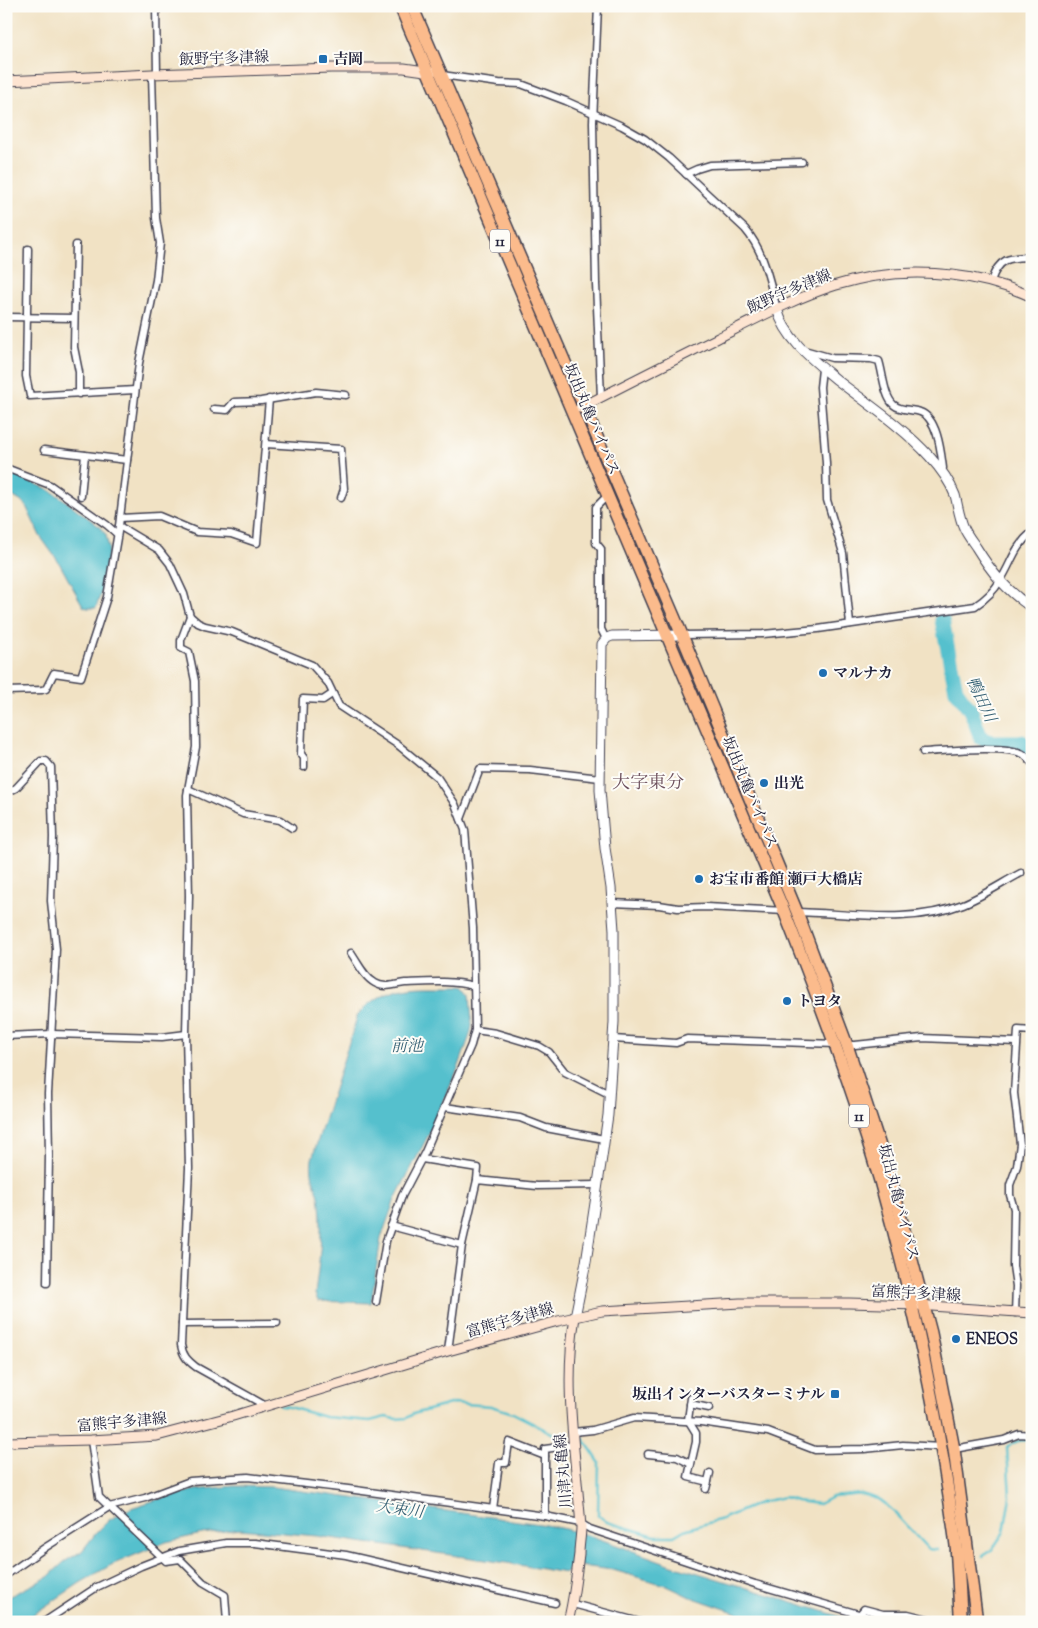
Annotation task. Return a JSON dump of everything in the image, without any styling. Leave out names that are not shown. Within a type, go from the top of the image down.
[{"type":"highway","name":"坂出丸亀バイパス","points":[[400,6],[479,200],[573,412],[841,1044],[880,1181],[927,1371],[942,1447],[965,1622]]},
{"type":"highway","name":"坂出丸亀バイパス","points":[[412,6],[682,634],[797,912],[841,1044],[891,1180],[942,1384],[954,1449],[977,1622]]},
{"type":"highway","points":[[957,1552],[961,1622]]},
{"type":"main road","name":"飯野宇多津線","points":[[6,82],[155,74],[331,68],[404,68],[427,70],[442,75]]},
{"type":"main road","name":"飯野宇多津線","points":[[573,412],[776,310],[822,289],[866,277],[898,272],[926,272],[970,276],[991,281],[1032,297]]},
{"type":"main road","name":"富熊宇多津線","points":[[6,1442],[157,1436],[198,1426],[448,1351],[575,1316],[618,1310],[740,1303],[911,1305],[1032,1313]]},
{"type":"main road","name":"川津丸亀線","points":[[568,1622],[575,1591],[581,1526],[573,1432],[570,1355],[575,1316]]},
{"type":"street","points":[[6,691],[46,689],[54,673],[81,677],[106,597],[119,526],[139,363],[156,280],[160,243],[156,218],[156,6]]},
{"type":"street","points":[[598,6],[594,115],[596,284],[601,397]]},
{"type":"street","points":[[442,75],[521,84],[566,101],[636,134],[669,158],[746,229],[754,239],[768,274],[776,310],[791,339],[822,368],[921,448],[941,471],[955,494],[964,530],[1000,582],[1032,608]]},
{"type":"street","points":[[686,174],[696,168],[710,165],[802,162]]},
{"type":"street","points":[[479,200],[493,194]]},
{"type":"street","points":[[76,245],[74,347],[79,372],[79,394]]},
{"type":"street","points":[[28,249],[26,376],[30,396],[135,390]]},
{"type":"street","points":[[991,281],[996,266],[1006,259],[1032,257]]},
{"type":"street","points":[[6,318],[74,318]]},
{"type":"street","points":[[803,350],[832,358],[880,361],[887,394],[894,405],[903,409],[922,412],[931,422],[940,441],[943,468],[941,471]]},
{"type":"street","points":[[822,368],[820,387],[826,463],[826,500],[843,553],[850,624]]},
{"type":"street","points":[[214,409],[227,410],[234,402],[316,392],[346,396]]},
{"type":"street","points":[[120,518],[159,516],[197,532],[231,534],[257,543],[269,399]]},
{"type":"street","points":[[266,444],[341,449],[344,489],[341,498]]},
{"type":"street","points":[[44,450],[127,460]]},
{"type":"street","points":[[81,496],[85,455]]},
{"type":"street","points":[[6,468],[50,484],[117,534]]},
{"type":"street","points":[[606,639],[601,630],[602,549],[596,542],[596,506],[608,495]]},
{"type":"street","points":[[119,526],[159,550],[170,564],[184,594],[190,616],[198,623],[232,632],[312,665],[323,676],[339,706],[398,745],[437,777],[455,804],[465,830],[473,928],[475,1030],[471,1045],[445,1107],[402,1196],[391,1226],[386,1241],[376,1302]]},
{"type":"street","points":[[575,1316],[586,1262],[598,1184],[609,1094],[613,1039],[615,958],[600,778],[602,644],[612,636],[763,634],[818,630],[970,607],[982,601],[1000,582],[1021,541],[1032,532]]},
{"type":"street","points":[[190,616],[181,640],[181,648],[189,652],[195,681],[196,747],[188,789],[189,896],[186,1034],[188,1168],[181,1345],[182,1353],[186,1359],[196,1367],[266,1406]]},
{"type":"street","points":[[304,767],[304,758],[301,754],[303,699],[323,700],[332,694]]},
{"type":"street","points":[[923,752],[1012,750],[1023,753],[1032,763]]},
{"type":"street","points":[[6,793],[16,788],[41,761],[46,760],[52,767],[53,837],[51,901],[56,949],[48,1094],[47,1283]]},
{"type":"street","points":[[461,819],[480,769],[530,770],[600,778]]},
{"type":"street","points":[[188,789],[243,814],[280,820],[292,828]]},
{"type":"street","points":[[612,904],[887,917],[920,914],[963,904],[1021,873]]},
{"type":"street","points":[[351,953],[366,976],[375,984],[386,986],[404,983],[460,982],[474,986]]},
{"type":"street","points":[[475,1030],[496,1033],[539,1046],[549,1052],[565,1072],[609,1094]]},
{"type":"street","points":[[1015,1313],[1016,1286],[1013,1266],[1014,1209],[1010,1195],[1010,1185],[1017,1166],[1020,1144],[1014,1093],[1016,1042],[1018,1030],[1032,1031]]},
{"type":"street","points":[[6,1036],[52,1034],[162,1037],[186,1034]]},
{"type":"street","points":[[613,1039],[676,1043],[687,1039],[855,1045],[922,1038],[1016,1042]]},
{"type":"street","points":[[445,1107],[520,1118],[546,1128],[604,1139]]},
{"type":"street","points":[[422,1158],[478,1168],[462,1245],[448,1351]]},
{"type":"street","points":[[477,1180],[537,1186],[598,1184]]},
{"type":"street","points":[[391,1226],[462,1245]]},
{"type":"street","points":[[182,1324],[277,1323]]},
{"type":"street","points":[[708,1482],[688,1477],[696,1442],[696,1433],[688,1420],[691,1401],[709,1408]]},
{"type":"street","points":[[573,1432],[592,1430],[634,1418],[690,1423],[701,1422],[768,1432],[816,1450],[864,1449],[903,1445],[942,1447]]},
{"type":"street","points":[[954,1449],[1004,1440],[1019,1434],[1032,1435]]},
{"type":"street","points":[[91,1440],[98,1497],[166,1561],[180,1558],[203,1582],[225,1595],[227,1622]]},
{"type":"street","points":[[494,1509],[499,1463],[506,1463],[509,1442],[545,1456]]},
{"type":"street","points":[[545,1516],[545,1449],[574,1445]]},
{"type":"street","points":[[648,1454],[677,1457],[691,1464]]},
{"type":"street","points":[[706,1490],[710,1473]]},
{"type":"street","points":[[6,1576],[46,1547],[112,1509],[190,1481],[248,1477],[545,1516],[581,1526],[755,1584],[886,1622]]},
{"type":"street","points":[[44,1622],[97,1587],[141,1566],[179,1551],[226,1543],[255,1543],[346,1555],[555,1603]]},
{"type":"street","points":[[573,1604],[640,1622]]},
{"type":"street","points":[[860,1614],[864,1609],[883,1614],[908,1614],[940,1622]]},
{"type":"water","points":[[6,472],[48,489],[100,527],[106,535],[109,549],[102,590],[96,608],[83,606],[58,561],[40,536],[25,504],[6,492]]},
{"type":"water","name":"前池","points":[[417,986],[465,987],[470,994],[472,1026],[470,1035],[459,1066],[430,1132],[395,1199],[381,1238],[371,1303],[318,1301],[315,1294],[320,1249],[321,1216],[319,1198],[311,1166],[358,1014],[381,995],[393,990]]},
{"type":"water","name":"大束川","points":[[234,1486],[273,1487],[565,1529],[594,1537],[672,1565],[858,1622],[763,1622],[688,1596],[665,1585],[613,1570],[573,1565],[566,1573],[317,1536],[240,1529],[202,1534],[166,1542],[111,1565],[80,1583],[22,1622],[6,1621],[6,1598],[48,1577],[64,1562],[82,1551],[109,1520],[131,1508],[165,1497],[195,1490]]},
{"type":"waterway","name":"鴨田川","points":[[942,620],[956,690],[971,711],[981,738],[990,742],[1022,742],[1032,751]]},
{"type":"waterway","points":[[280,1406],[325,1417],[370,1421],[386,1417],[396,1419],[407,1418],[413,1414],[454,1403],[491,1406],[513,1413],[566,1439]]},
{"type":"waterway","points":[[581,1438],[583,1438],[599,1462],[598,1515],[607,1522],[655,1536],[674,1536],[684,1530],[722,1519],[762,1502],[784,1497],[819,1504],[832,1497],[861,1494],[878,1499],[891,1509],[928,1549],[938,1550]]},
{"type":"waterway","points":[[983,1556],[991,1551],[1004,1532],[1010,1497],[1007,1448],[1018,1441],[1032,1440]]},
{"type":"place","name":"吉岡","points":[[323,59]]},
{"type":"place","name":"マルナカ","points":[[823,673]]},
{"type":"place","name":"出光","points":[[764,783]]},
{"type":"place","name":"お宝市番館 瀬戸大橋店","points":[[699,879]]},
{"type":"place","name":"トヨタ","points":[[787,1001]]},
{"type":"place","name":"ENEOS","points":[[956,1339]]},
{"type":"place","name":"坂出インターバスターミナル","points":[[835,1394]]},
{"type":"district","name":"大字東分","points":[[648,782]]}]
